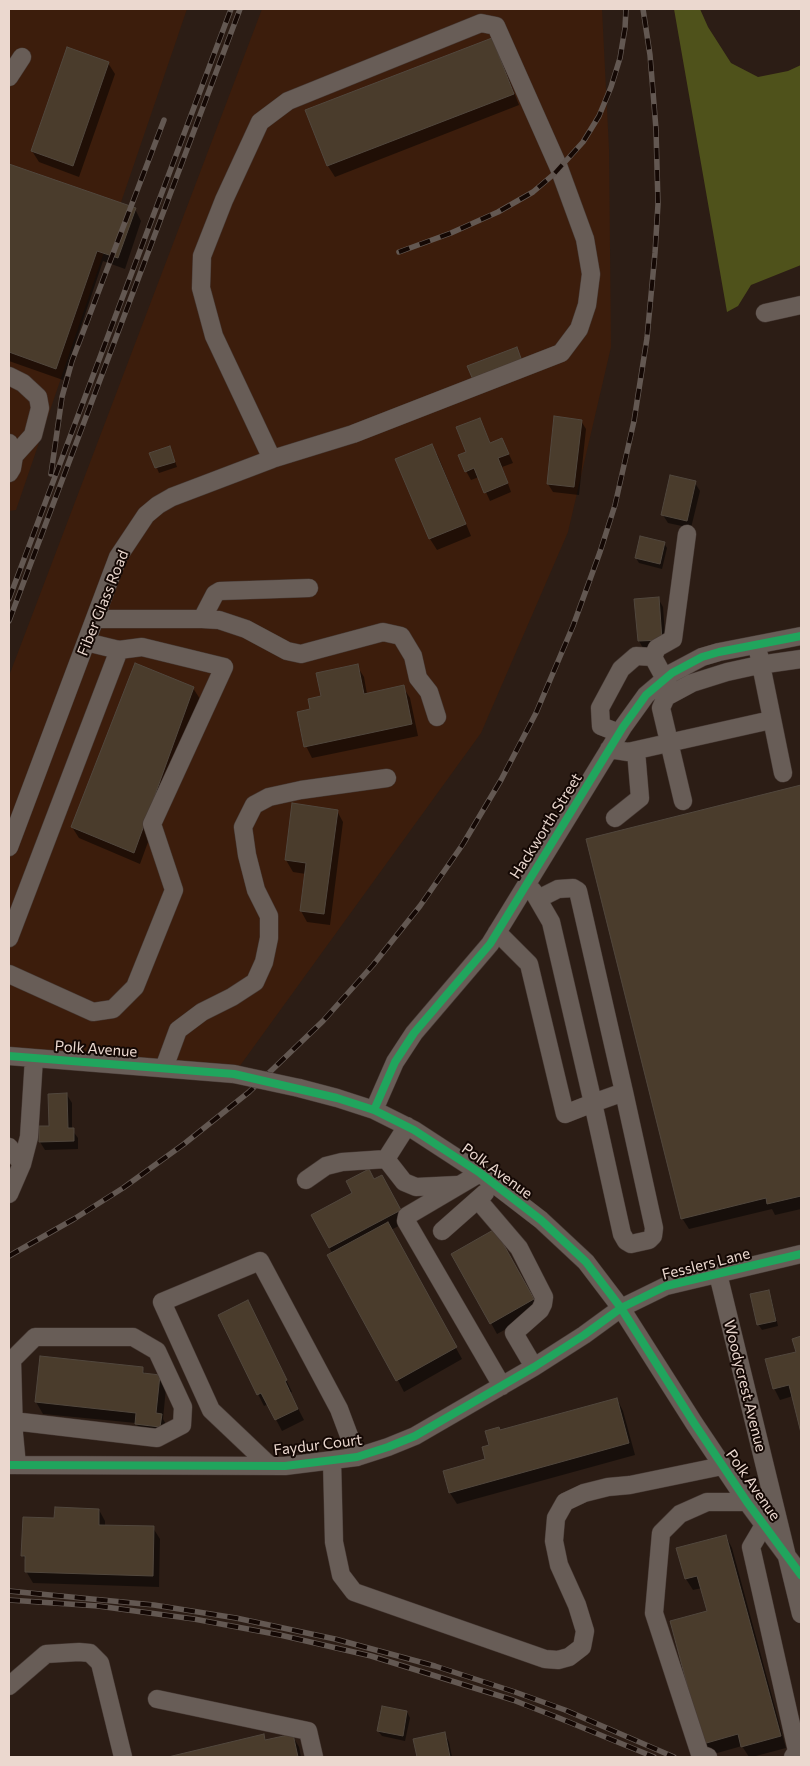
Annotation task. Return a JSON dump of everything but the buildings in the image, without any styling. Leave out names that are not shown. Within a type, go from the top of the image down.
[{"type":"street","name":"Fiber Glass Road","points":[[9,848],[118,557],[146,515],[172,496],[272,459],[353,434],[561,352],[579,329],[587,305],[591,274],[585,239],[559,168],[496,26],[481,23],[288,101],[260,122],[224,200],[202,256],[201,288],[214,336],[272,459]]},
{"type":"street","points":[[9,77],[22,56]]},
{"type":"street","points":[[765,313],[801,305]]},
{"type":"street","points":[[9,376],[23,382],[38,397],[40,408],[33,435],[11,450],[12,468],[9,473]]},
{"type":"street","points":[[653,657],[657,648],[673,639],[687,534]]},
{"type":"street","points":[[202,619],[215,594],[220,591],[309,588]]},
{"type":"street","points":[[95,619],[219,620],[246,629],[287,651],[301,654],[383,632],[401,636],[414,656],[418,678],[429,692],[437,717]]},
{"type":"street","name":"Hackworth Street","points":[[374,1110],[395,1062],[414,1033],[490,944],[619,733],[646,695],[687,664],[702,657],[801,636]]},
{"type":"street","points":[[9,974],[93,1012],[113,1009],[136,987],[174,890],[152,824],[224,667],[142,647],[119,650],[86,642]]},
{"type":"street","points":[[758,645],[759,665],[783,773]]},
{"type":"street","points":[[9,938],[119,650]]},
{"type":"street","points":[[619,733],[601,726],[600,708],[621,669],[636,656],[653,657]]},
{"type":"street","points":[[653,657],[665,679]]},
{"type":"street","points":[[683,801],[660,708],[666,697],[692,683],[727,672],[801,659]]},
{"type":"street","points":[[609,749],[628,752],[636,751],[771,720]]},
{"type":"street","points":[[615,818],[640,798],[636,751]]},
{"type":"street","points":[[164,1068],[178,1030],[202,1012],[232,997],[255,982],[264,962],[269,938],[269,916],[256,890],[247,855],[244,827],[254,805],[268,797],[387,778]]},
{"type":"street","points":[[528,881],[538,899],[551,922],[622,1234],[626,1241],[631,1244],[649,1240],[653,1236],[654,1228],[578,892],[572,888],[558,889],[538,899]]},
{"type":"street","points":[[497,932],[529,964],[565,1114],[624,1092]]},
{"type":"street","name":"Polk Avenue","points":[[9,1056],[234,1074],[299,1088],[374,1110],[407,1126],[480,1173],[541,1220],[586,1262],[621,1308],[722,1466],[801,1575]]},
{"type":"street","points":[[9,1194],[15,1165],[29,1137],[34,1058]]},
{"type":"street","points":[[386,1159],[407,1126]]},
{"type":"street","points":[[9,1147],[15,1165]]},
{"type":"street","points":[[306,1180],[326,1166],[342,1162],[386,1159]]},
{"type":"street","points":[[386,1159],[404,1182],[416,1187],[460,1185]]},
{"type":"street","points":[[480,1173],[407,1216],[406,1221],[502,1386]]},
{"type":"street","points":[[442,1231],[495,1185]]},
{"type":"street","points":[[478,1200],[518,1248],[544,1297],[544,1304],[540,1310],[514,1333],[534,1367]]},
{"type":"street","name":"Fesslers Lane","points":[[621,1308],[666,1286],[801,1254]]},
{"type":"street","points":[[270,1466],[211,1410],[162,1302],[260,1261],[339,1409],[357,1457]]},
{"type":"street","name":"Woodycrest Avenue","points":[[718,1274],[801,1614]]},
{"type":"street","name":"Faydur Court","points":[[13,1465],[286,1466],[357,1457],[415,1436],[534,1367],[584,1335],[621,1308]]},
{"type":"street","points":[[13,1421],[157,1438],[182,1425],[182,1407],[158,1351],[133,1337],[35,1337],[12,1360],[13,1465]]},
{"type":"street","points":[[332,1460],[334,1542],[341,1575],[354,1592],[545,1659],[558,1660],[569,1657],[582,1647],[585,1630],[577,1605],[559,1566],[554,1541],[556,1518],[565,1502],[584,1493],[608,1487],[630,1485],[722,1466]]},
{"type":"street","points":[[708,1757],[700,1754],[654,1613],[661,1532],[680,1514],[707,1502],[747,1502]]},
{"type":"street","points":[[764,1525],[751,1547],[797,1751],[793,1757]]},
{"type":"street","points":[[9,1686],[46,1654],[90,1653],[100,1663],[122,1757]]},
{"type":"street","points":[[157,1699],[308,1731],[314,1757]]},
{"type":"shaded area","points":[[9,9],[187,9],[16,510],[9,511]]},
{"type":"shaded area","points":[[262,9],[602,9],[609,149],[611,347],[568,532],[481,733],[234,1074],[9,1059],[9,676]]},
{"type":"green space","points":[[674,9],[700,9],[708,27],[731,63],[758,77],[788,71],[801,65],[801,265],[751,285],[738,306],[727,312]]},
{"type":"railway","points":[[9,599],[231,9]]},
{"type":"railway","points":[[9,621],[240,9]]},
{"type":"railway","points":[[399,252],[451,233],[498,212],[533,192],[554,174],[583,142],[599,116],[620,58],[626,9]]},
{"type":"railway","points":[[9,1256],[74,1219],[123,1188],[184,1144],[249,1092],[323,1021],[373,965],[420,906],[463,844],[501,780],[536,713],[573,626],[615,505],[634,421],[647,338],[658,204],[656,129],[650,55],[643,9]]},
{"type":"railway","points":[[51,474],[62,397],[72,361],[164,120]]},
{"type":"railway","points":[[9,1591],[154,1605],[236,1618],[335,1639],[435,1666],[515,1692],[565,1710],[674,1757]]},
{"type":"railway","points":[[9,1600],[98,1606],[194,1619],[280,1635],[371,1656],[513,1700],[654,1757]]},
{"type":"cycle path","points":[[374,1110],[395,1062],[414,1033],[490,944],[623,727],[646,695],[672,673],[702,657],[801,636]]},
{"type":"cycle path","points":[[9,1056],[234,1074],[337,1098],[374,1110],[414,1130],[480,1173],[541,1220],[586,1262],[621,1308],[747,1502],[801,1575]]},
{"type":"cycle path","points":[[9,1465],[285,1466],[357,1457],[415,1436],[534,1367],[584,1335],[621,1308],[666,1286],[801,1254]]}]
